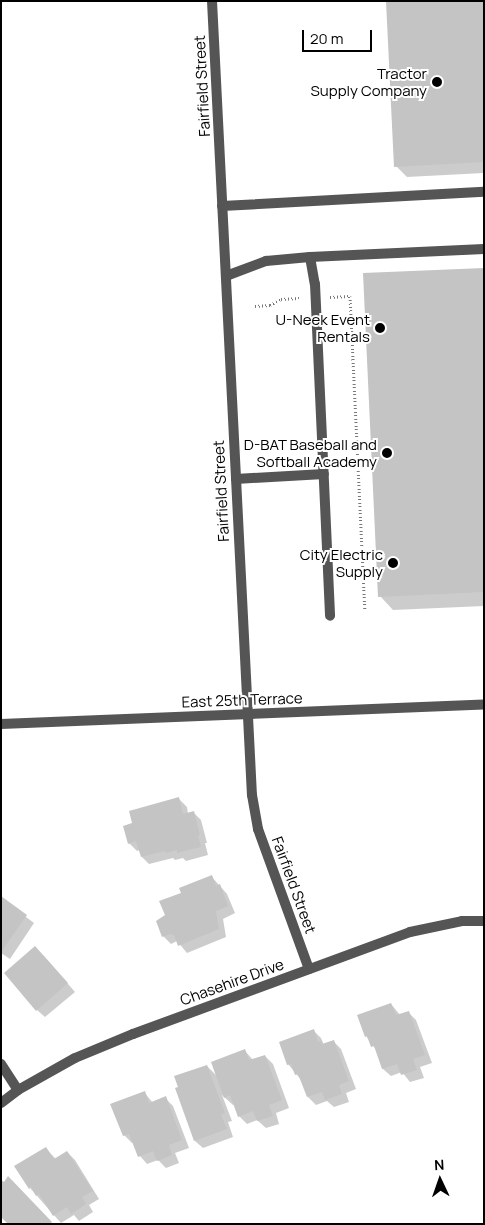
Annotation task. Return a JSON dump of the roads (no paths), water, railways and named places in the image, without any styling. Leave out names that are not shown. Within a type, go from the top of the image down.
[{"type":"street","name":"Fairfield Street","points":[[212,1],[252,796],[258,829],[309,969]]},
{"type":"street","points":[[222,206],[484,192]]},
{"type":"street","points":[[226,276],[266,261],[310,257],[484,249]]},
{"type":"street","points":[[310,257],[315,298],[330,616]]},
{"type":"street","points":[[236,479],[324,474]]},
{"type":"street","name":"East 25th Terrace","points":[[1,724],[484,705]]},
{"type":"street","name":"Chasehire Drive","points":[[1,1102],[18,1090],[75,1058],[309,969],[410,932],[462,922],[484,921]]},
{"type":"street","points":[[1,1064],[18,1090]]},
{"type":"place","name":"Tractor Supply Company","points":[[437,82]]},
{"type":"place","name":"U-Neek Event Rentals","points":[[380,328]]},
{"type":"place","name":"D-BAT Baseball and Softball Academy","points":[[387,453]]},
{"type":"place","name":"City Electric Supply","points":[[393,563]]}]
